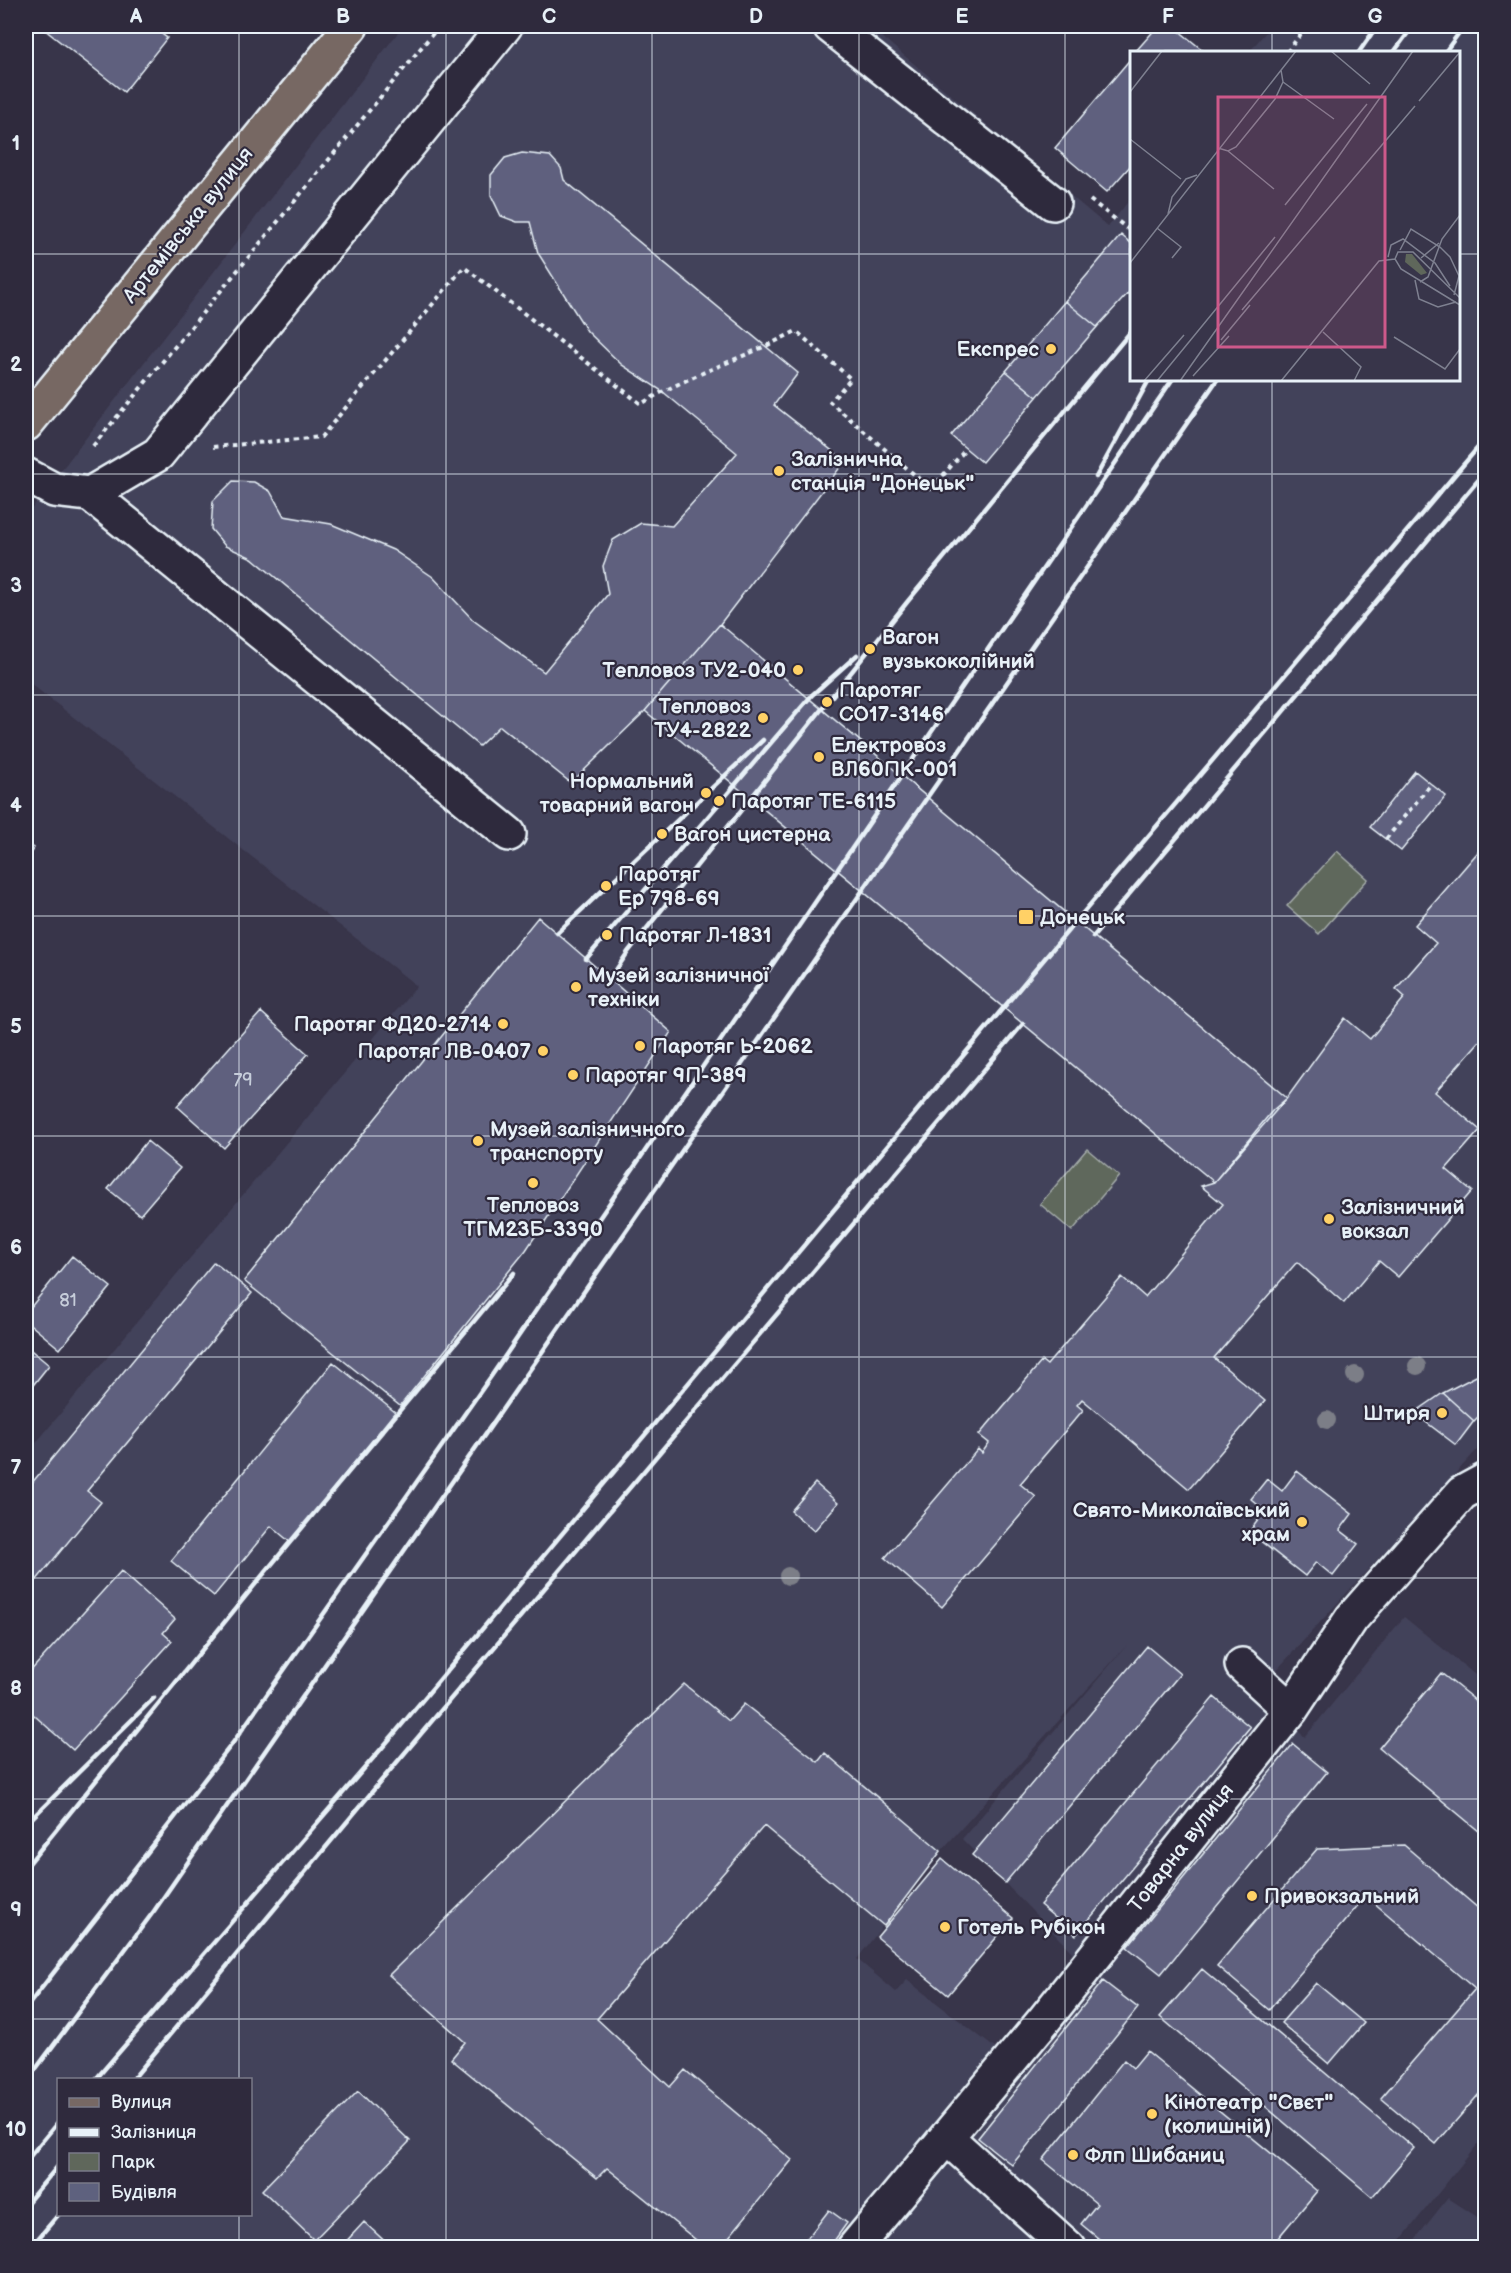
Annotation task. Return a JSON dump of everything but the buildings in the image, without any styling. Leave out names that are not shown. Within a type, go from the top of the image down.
[{"type":"main road","name":"Артемівська вулиця","points":[[26,424],[351,26]]},
{"type":"street","points":[[90,494],[158,454],[505,26]]},
{"type":"street","points":[[830,26],[1053,203]]},
{"type":"street","points":[[26,475],[54,490],[90,494],[509,834]]},
{"type":"street","name":"Товарна вулиця","points":[[854,2247],[1052,2011],[1291,1710],[1352,1618],[1462,1493],[1485,1480]]},
{"type":"street","points":[[1242,1665],[1291,1710]]},
{"type":"street","points":[[947,2138],[1070,2247]]},
{"type":"path","points":[[93,447],[439,26]]},
{"type":"path","points":[[1288,51],[1307,26]]},
{"type":"path","points":[[209,448],[321,437],[464,267],[641,404],[662,391],[766,347],[796,331],[850,379],[830,402],[931,489],[966,449]]},
{"type":"path","points":[[1386,839],[1431,784]]},
{"type":"shaded area","points":[[403,26],[869,26],[1108,227],[1130,199],[1130,381],[1460,381],[1460,51],[1250,51],[1271,26],[1485,26],[1485,1441],[1254,1695],[1305,1737],[1404,1617],[1485,1683],[1485,2135],[1395,2247],[651,2248],[643,2242],[638,2248],[26,2247],[26,1455],[417,986],[26,680],[26,516]],"holes":[[[1128,1644],[962,1839],[1073,1953],[996,2049],[907,1980],[896,1992],[857,1959],[941,1851]]]},
{"type":"shaded area","points":[[1448,2198],[1485,2222],[1485,2247],[1409,2247]]},
{"type":"green space","points":[[1337,851],[1368,879],[1319,934],[1287,906]]},
{"type":"green space","points":[[1087,1149],[1119,1176],[1072,1231],[1040,1204]]},
{"type":"railway","points":[[1360,51],[1377,26]]},
{"type":"railway","points":[[1395,51],[1413,26]]},
{"type":"railway","points":[[1446,51],[1464,26]]},
{"type":"railway","points":[[610,979],[628,952],[908,601],[1130,332]]},
{"type":"railway","points":[[1096,477],[1148,381]]},
{"type":"railway","points":[[26,2008],[232,1744],[492,1375],[1171,381]]},
{"type":"railway","points":[[26,2082],[154,1911],[1216,381]]},
{"type":"railway","points":[[97,2078],[394,1734],[1077,920],[1486,438]]},
{"type":"railway","points":[[1093,937],[1486,471]]},
{"type":"railway","points":[[586,959],[812,695],[857,655]]},
{"type":"railway","points":[[557,933],[763,740]]},
{"type":"railway","points":[[134,2078],[381,1781],[1023,1024]]},
{"type":"railway","points":[[26,1867],[262,1576],[514,1273]]},
{"type":"railway","points":[[26,1824],[154,1698]]},
{"type":"railway","points":[[26,2161],[57,2123]]},
{"type":"railway","points":[[26,2204],[57,2167]]},
{"type":"railway","points":[[30,2248],[57,2216]]},
{"type":"place","name":"Експрес","points":[[1051,349]]},
{"type":"place","name":"Залізнична станція \"Донецьк\"","points":[[779,471]]},
{"type":"place","name":"Вагон вузькоколійний","points":[[870,649]]},
{"type":"place","name":"Тепловоз ТУ2-040","points":[[798,670]]},
{"type":"place","name":"Паротяг СО17-3146","points":[[827,702]]},
{"type":"place","name":"Тепловоз ТУ4-2822","points":[[763,718]]},
{"type":"place","name":"Електровоз ВЛ60ПК-001","points":[[819,757]]},
{"type":"place","name":"Нормальний товарний вагон","points":[[706,793]]},
{"type":"place","name":"Паротяг ТЕ-6115","points":[[719,801]]},
{"type":"place","name":"Вагон цистерна","points":[[662,834]]},
{"type":"place","name":"Паротяг Ер 798-69","points":[[606,886]]},
{"type":"place","name":"Донецьк","points":[[1026,917]]},
{"type":"place","name":"Паротяг Л-1831","points":[[607,935]]},
{"type":"place","name":"Музей залізничної техніки","points":[[576,987]]},
{"type":"place","name":"Паротяг ФД20-2714","points":[[503,1024]]},
{"type":"place","name":"Паротяг Ь-2062","points":[[640,1046]]},
{"type":"place","name":"Паротяг ЛВ-0407","points":[[543,1051]]},
{"type":"place","name":"Паротяг 9П-389","points":[[573,1075]]},
{"type":"place","name":"Музей залізничного транспорту","points":[[478,1141]]},
{"type":"place","name":"Тепловоз ТГМ23Б-3390","points":[[533,1183]]},
{"type":"place","name":"Залізничний вокзал","points":[[1329,1219]]},
{"type":"place","name":"Штиря","points":[[1442,1413]]},
{"type":"place","name":"Свято-Миколаївський храм","points":[[1302,1522]]},
{"type":"place","name":"Привокзальний","points":[[1252,1896]]},
{"type":"place","name":"Готель Рубікон","points":[[945,1927]]},
{"type":"place","name":"Кінотеатр \"Свєт\" (колишній)","points":[[1152,2114]]},
{"type":"place","name":"Флп Шибаниц","points":[[1073,2155]]}]
